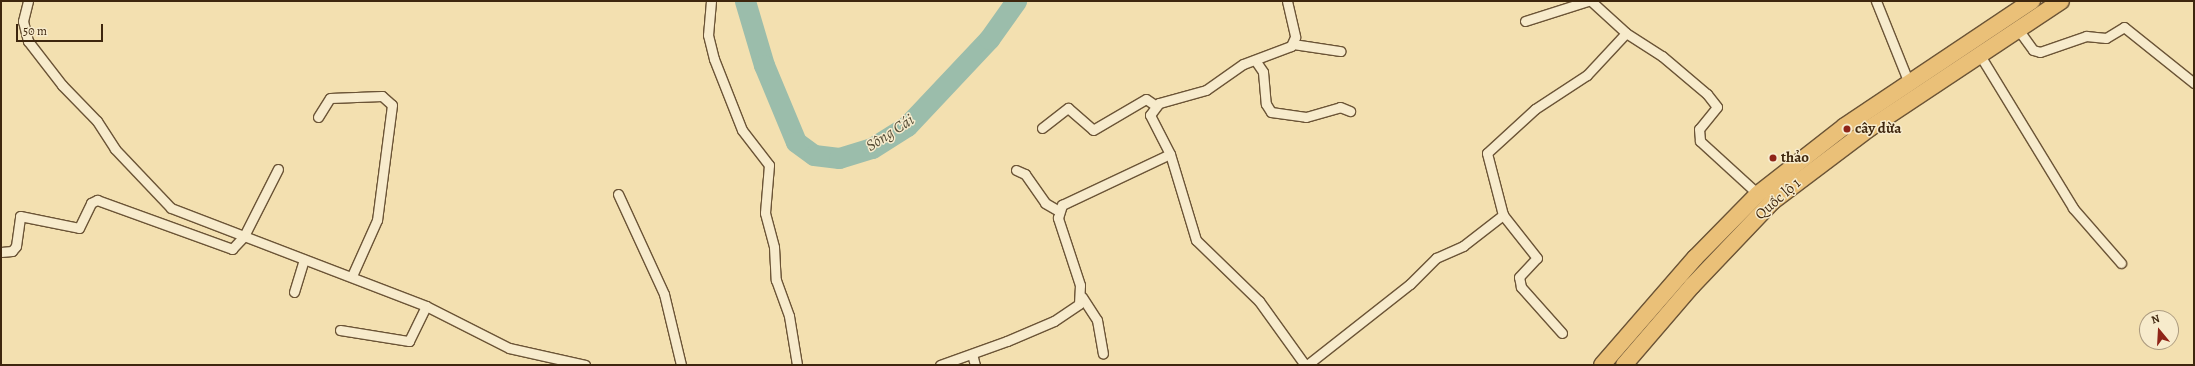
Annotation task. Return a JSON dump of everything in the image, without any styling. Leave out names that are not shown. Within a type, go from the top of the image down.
[{"type":"highway","name":"Quốc lộ 1","points":[[1602,365],[1695,258],[1758,194],[1808,153],[1909,83],[2032,1]]},
{"type":"highway","name":"Quốc lộ 1","points":[[1624,365],[1692,286],[1773,201],[1870,128],[2020,32],[2061,1]]},
{"type":"street","points":[[28,1],[23,21],[28,41],[161,200],[171,208],[241,241],[303,264],[352,276],[426,306],[509,348],[585,365]]},
{"type":"street","points":[[710,1],[708,35],[714,59],[742,130],[769,165],[765,213],[774,248],[776,280],[789,316],[797,365]]},
{"type":"street","points":[[1287,1],[1293,44]]},
{"type":"street","points":[[1525,21],[1589,1],[1626,33],[1662,56],[1713,101],[1716,111],[1699,129],[1700,141],[1758,194]]},
{"type":"street","points":[[1876,1],[1909,83]]},
{"type":"street","points":[[2020,32],[2033,50],[2040,52],[2086,36],[2106,38],[2124,27],[2194,83]]},
{"type":"street","points":[[1562,333],[1521,287],[1519,277],[1537,258],[1504,214],[1486,159],[1487,153],[1535,109],[1587,75],[1626,33]]},
{"type":"street","points":[[1155,105],[1206,90],[1255,60],[1293,44],[1340,51]]},
{"type":"street","points":[[1981,57],[2073,208],[2121,263]]},
{"type":"street","points":[[1255,60],[1263,72],[1266,104],[1271,112],[1306,117],[1340,108],[1350,110]]},
{"type":"street","points":[[318,117],[326,102],[336,97],[382,96],[392,105],[377,220],[352,276]]},
{"type":"street","points":[[1042,128],[1068,108],[1093,130],[1146,99],[1155,105]]},
{"type":"street","points":[[1155,105],[1152,124],[1170,154],[1196,240],[1259,301],[1306,365],[1410,284],[1436,258],[1463,246],[1504,214]]},
{"type":"street","points":[[1103,353],[1097,320],[1082,298],[1060,226],[1059,211],[1067,201],[1170,154]]},
{"type":"street","points":[[1,252],[12,251],[16,246],[20,216],[79,228],[91,203],[97,200],[227,248],[241,241],[278,169]]},
{"type":"street","points":[[1016,170],[1025,174],[1045,203],[1059,211]]},
{"type":"street","points":[[618,194],[664,294],[681,365]]},
{"type":"street","points":[[294,292],[303,264]]},
{"type":"street","points":[[940,365],[972,354],[1054,321],[1074,309],[1082,298]]},
{"type":"street","points":[[340,330],[410,342],[426,306]]},
{"type":"street","points":[[972,354],[975,365]]},
{"type":"waterway","name":"Sông Cái","points":[[745,1],[764,65],[796,142],[814,155],[839,158],[872,148],[907,126],[989,39],[1016,1]]},
{"type":"place","name":"cây dừa","points":[[1847,129]]},
{"type":"place","name":"thảo","points":[[1773,158]]}]
